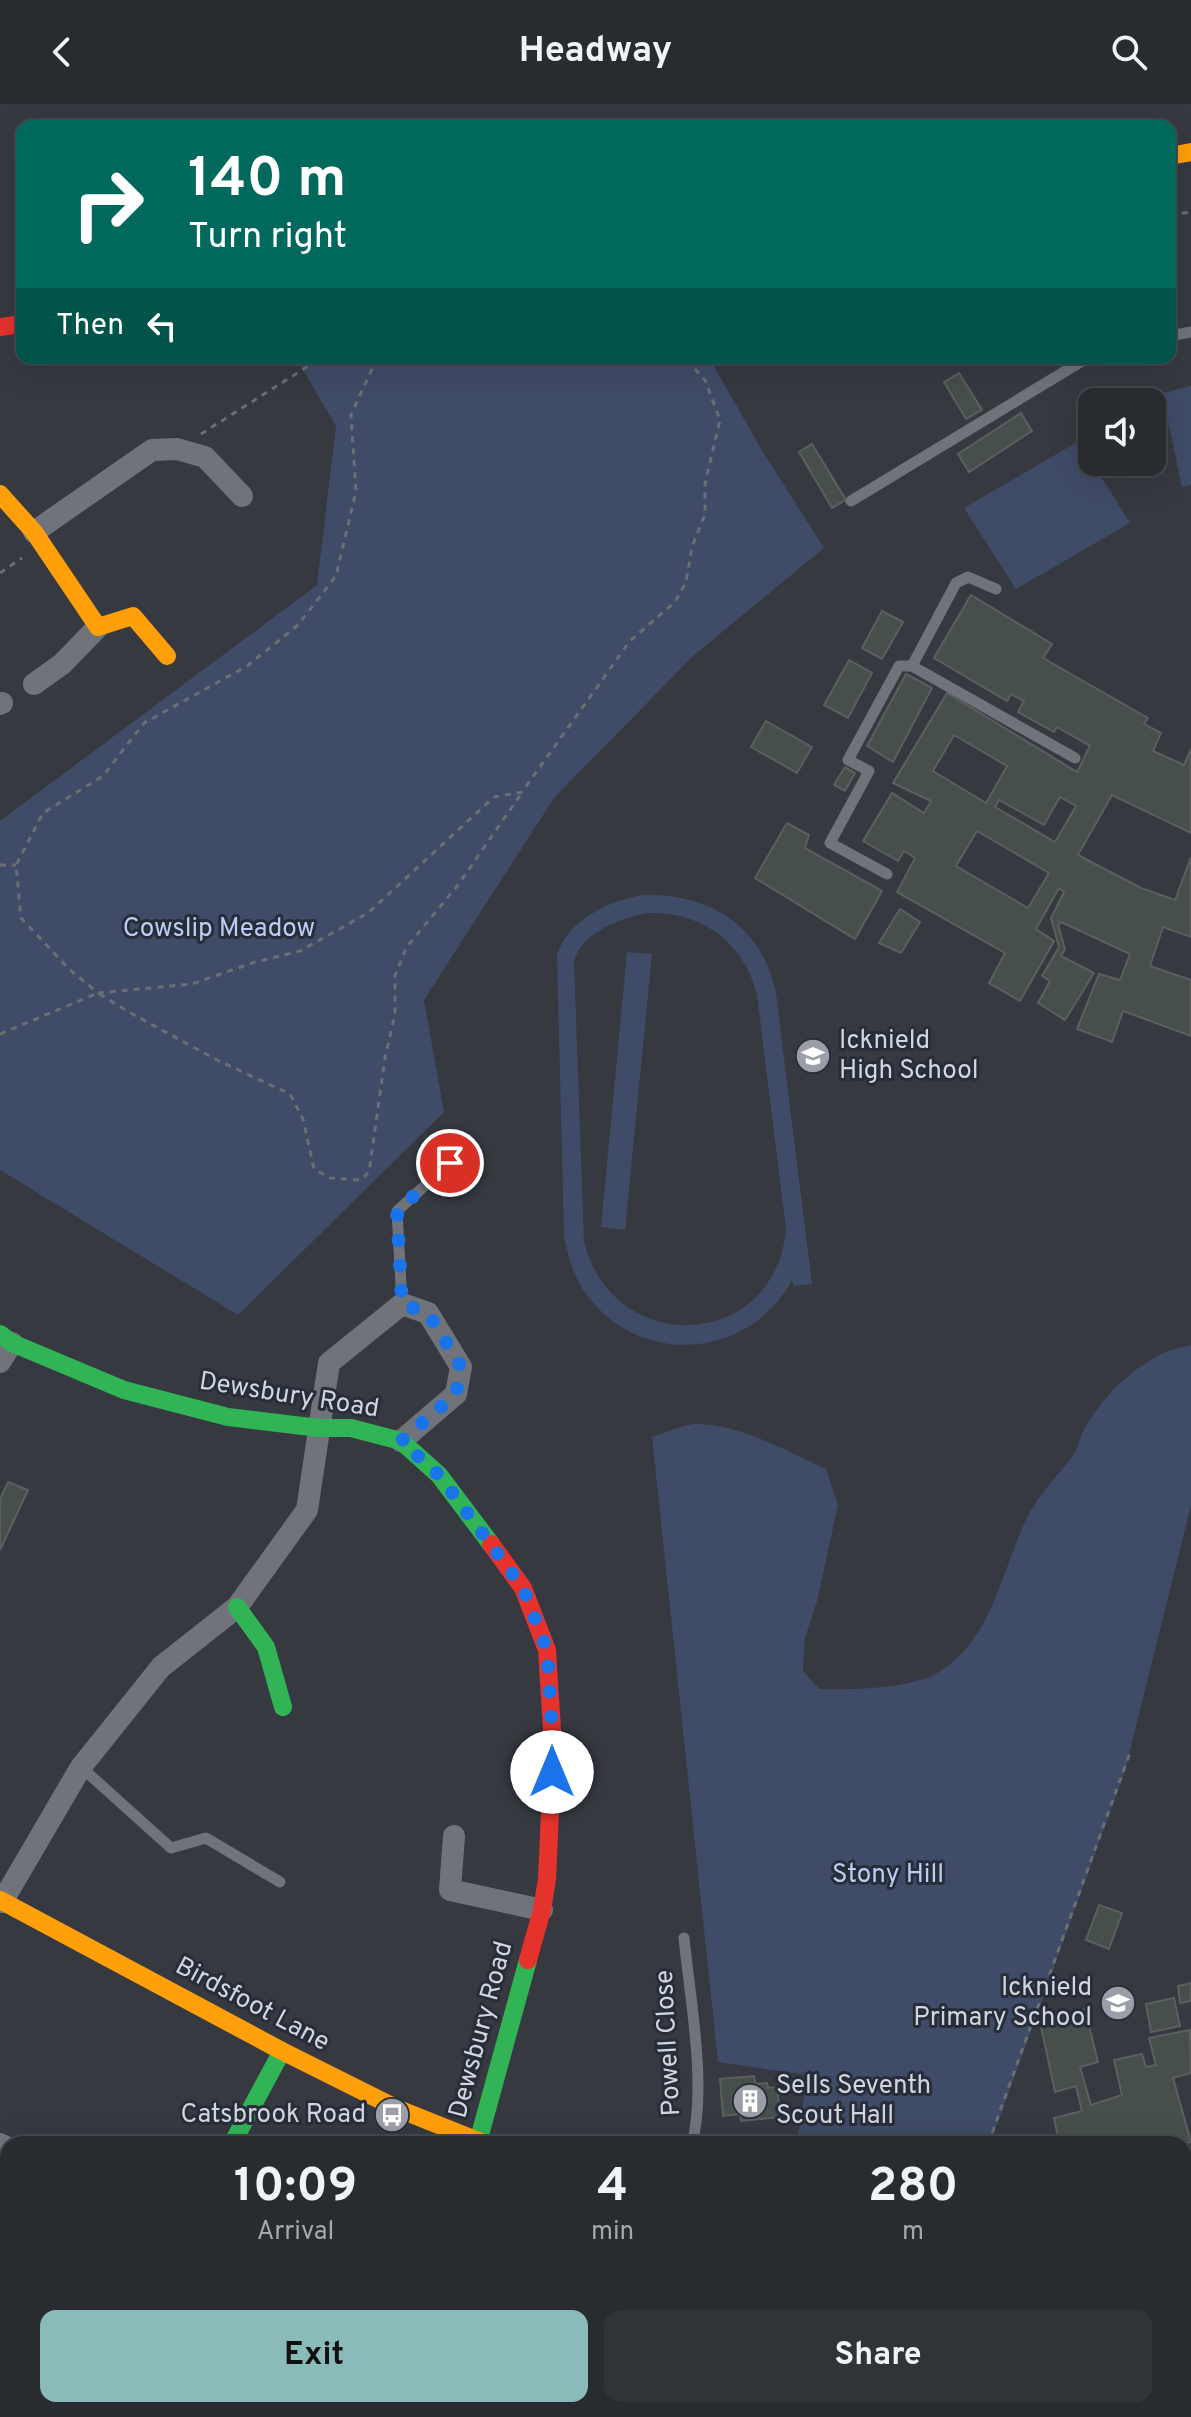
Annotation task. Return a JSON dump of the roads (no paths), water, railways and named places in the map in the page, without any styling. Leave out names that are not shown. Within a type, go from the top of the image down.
[{"type":"main road","points":[[0,494],[34,532],[98,627],[133,616],[167,656]]},
{"type":"main road","name":"Dewsbury Road","points":[[4,1346],[124,1390],[228,1417],[319,1428],[351,1428],[401,1441],[439,1475],[523,1588],[547,1650],[553,1745],[547,1879],[542,1910],[484,2136]]},
{"type":"main road","points":[[237,1607],[266,1647],[283,1707]]},
{"type":"main road","name":"Birdsfoot Lane","points":[[1,1901],[282,2051],[396,2108],[465,2136]]},
{"type":"main road","points":[[236,2136],[282,2051]]},
{"type":"street","points":[[34,532],[152,450],[177,449],[205,457],[242,496]]},
{"type":"street","points":[[34,684],[62,664],[98,627]]},
{"type":"street","points":[[1,1901],[81,1767],[161,1667],[237,1607],[307,1510],[329,1363],[402,1304],[428,1313],[461,1367],[456,1394],[401,1441]]},
{"type":"street","points":[[454,1836],[450,1890],[542,1910]]},
{"type":"lane","points":[[851,501],[1077,364]]},
{"type":"lane","points":[[912,666],[956,583],[968,577],[996,589]]},
{"type":"lane","points":[[887,874],[830,843],[869,771],[848,760],[899,666],[912,666],[1075,758]]},
{"type":"lane","points":[[402,1304],[397,1211],[450,1163]]},
{"type":"lane","points":[[81,1767],[171,1848],[206,1838],[280,1882]]},
{"type":"lane","name":"Powell Close","points":[[684,1938],[698,2092],[694,2136]]},
{"type":"place","name":"Icknield High School","points":[[813,1056]]},
{"type":"place","name":"Icknield Primary School","points":[[1118,2003]]},
{"type":"place","name":"Sells Seventh Scout Hall","points":[[750,2101]]},
{"type":"place","name":"Catsbrook Road","points":[[392,2115]]},
{"type":"park label","name":"Cowslip Meadow","points":[[219,929]]},
{"type":"park label","name":"Stony Hill","points":[[888,1875]]}]
